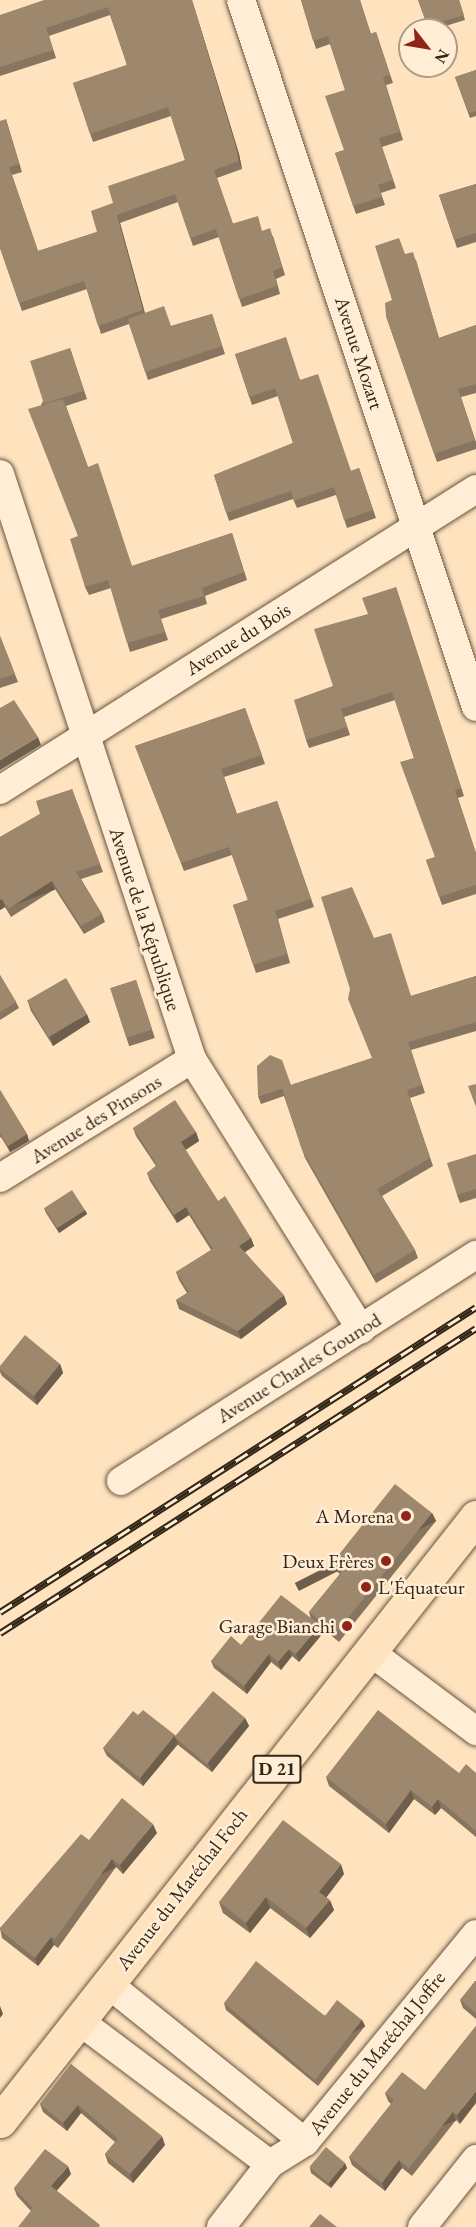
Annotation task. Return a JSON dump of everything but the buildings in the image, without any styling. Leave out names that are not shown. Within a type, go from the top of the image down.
[{"type":"main road","name":"Avenue du Maréchal Foch","points":[[0,2121],[476,1517]]},
{"type":"street","name":"Avenue Mozart","points":[[241,0],[476,707]]},
{"type":"street","name":"Avenue de la République","points":[[0,474],[84,736],[192,1059],[361,1329]]},
{"type":"street","name":"Avenue du Bois","points":[[0,790],[476,489]]},
{"type":"street","name":"Avenue des Pinsons","points":[[0,1178],[192,1059]]},
{"type":"street","name":"Avenue Charles Gounod","points":[[120,1481],[476,1255]]},
{"type":"street","points":[[369,1651],[476,1731]]},
{"type":"street","name":"Avenue du Maréchal Joffre","points":[[221,2227],[270,2164],[305,2142],[476,1934]]},
{"type":"street","points":[[107,1983],[305,2142]]},
{"type":"street","points":[[78,2020],[270,2164]]},
{"type":"street","points":[[422,2227],[476,2159]]},
{"type":"railway","points":[[0,1612],[476,1307]]},
{"type":"railway","points":[[0,1633],[476,1328]]},
{"type":"place","name":"A Morena","points":[[406,1516]]},
{"type":"place","name":"Deux Frères","points":[[386,1561]]},
{"type":"place","name":"L'Équateur","points":[[366,1587]]},
{"type":"place","name":"Garage Bianchi","points":[[347,1626]]}]
